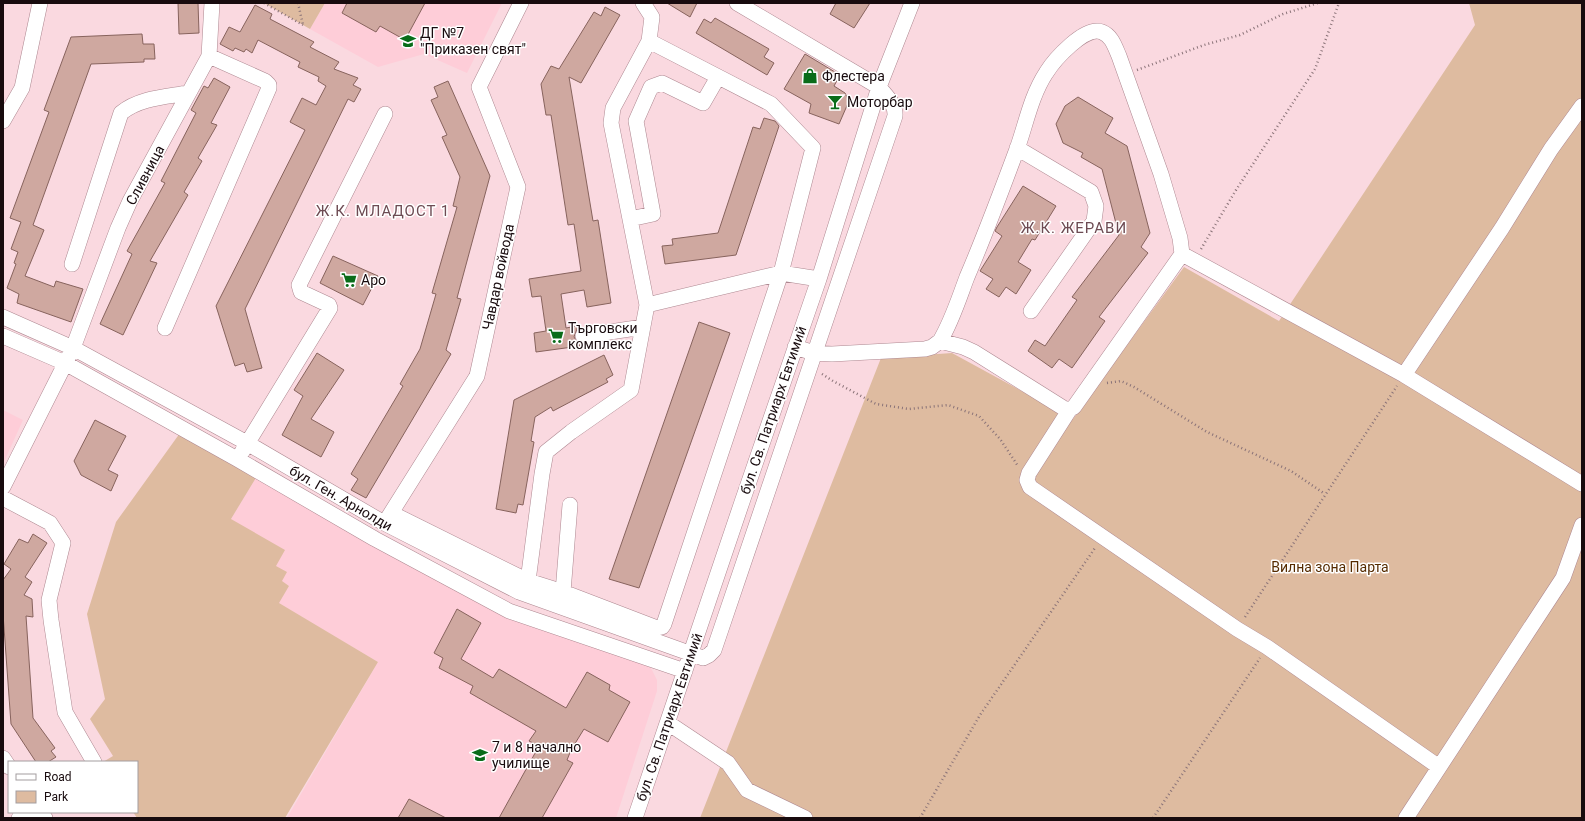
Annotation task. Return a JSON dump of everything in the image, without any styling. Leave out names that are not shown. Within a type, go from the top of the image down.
[{"type":"street","points":[[3,121],[22,88],[40,3]]},
{"type":"street","name":"Сливница","points":[[3,487],[73,348],[118,228],[130,201],[209,56],[212,3]]},
{"type":"street","name":"Чавдар войвода","points":[[375,539],[477,376],[518,187],[478,87],[521,3]]},
{"type":"street","points":[[528,581],[546,452],[571,432],[631,390],[647,305],[611,123],[613,108],[649,41],[652,16],[643,3]]},
{"type":"street","points":[[737,3],[879,87],[893,104],[896,111],[812,359]]},
{"type":"street","name":"бул. Св. Патриарх Евтимий","points":[[635,818],[819,279],[879,87],[912,3]]},
{"type":"street","points":[[795,347],[812,359],[832,354],[925,349],[940,342],[968,275],[1017,148],[1035,94],[1046,73],[1069,46],[1086,34],[1097,30],[1104,32],[1112,40],[1126,74],[1161,174],[1180,238],[1188,257],[1404,375],[1582,484]]},
{"type":"street","points":[[387,518],[528,581],[563,592],[658,635],[664,624],[781,273],[813,148],[771,104],[649,41]]},
{"type":"street","points":[[165,328],[269,88],[269,85],[265,81],[209,56]]},
{"type":"street","points":[[630,219],[653,214],[636,121],[652,87],[662,83],[703,103],[718,77]]},
{"type":"street","points":[[72,264],[122,113],[129,107],[139,102],[188,93]]},
{"type":"street","points":[[1404,375],[1502,228],[1551,149],[1582,106]]},
{"type":"street","points":[[237,459],[330,308],[329,305],[301,292],[299,286],[385,114]]},
{"type":"street","points":[[1017,148],[1091,192],[1096,206],[1094,221],[1031,311]]},
{"type":"street","points":[[1188,257],[1091,384],[1079,402],[1070,409],[1029,473],[1027,480],[1030,487],[1237,629],[1267,647],[1439,767]]},
{"type":"street","points":[[647,305],[781,273],[819,279]]},
{"type":"street","name":"бул. Ген. Арнолди","points":[[3,318],[73,348],[387,518],[519,592],[658,635],[703,658],[714,650],[812,359]]},
{"type":"street","points":[[583,336],[643,327]]},
{"type":"street","name":"бул. Ген. Арнолди","points":[[3,336],[65,364],[237,459],[375,539],[509,611],[685,671]]},
{"type":"street","points":[[940,342],[964,347],[974,352],[1065,409],[1070,409]]},
{"type":"street","points":[[3,498],[50,523],[63,543],[49,600],[50,620],[65,712],[93,761]]},
{"type":"street","points":[[563,592],[570,505]]},
{"type":"street","points":[[1406,818],[1563,578],[1582,525]]},
{"type":"street","points":[[668,723],[728,763],[747,790],[805,818]]},
{"type":"path","points":[[264,3],[303,25],[298,3]]},
{"type":"path","points":[[1126,74],[1154,65],[1204,45],[1240,35],[1283,14],[1318,3]]},
{"type":"path","points":[[1188,257],[1236,190],[1315,69],[1339,3]]},
{"type":"path","points":[[812,359],[833,382],[876,404],[909,409],[948,405],[979,416],[1000,439],[1027,480]]},
{"type":"path","points":[[1237,629],[1404,375]]},
{"type":"path","points":[[1091,384],[1120,381],[1134,387],[1207,432],[1291,471],[1325,494]]},
{"type":"path","points":[[920,818],[980,715],[1103,536]]},
{"type":"path","points":[[1153,818],[1267,647]]},
{"type":"shaded area","name":"ДГ №7 \"Приказен свят\"","points":[[325,3],[502,3],[467,73],[424,54],[378,67],[310,29]]},
{"type":"shaded area","points":[[3,410],[23,420],[3,464]]},
{"type":"shaded area","name":"7 и 8 начално училище","points":[[257,476],[310,510],[429,576],[636,659],[651,668],[657,680],[657,691],[616,818],[287,818],[378,662],[278,603],[289,586],[281,581],[276,566],[231,519]]},
{"type":"green space","points":[[264,3],[325,3],[310,29]]},
{"type":"green space","name":"Вилна зона Парта","points":[[1469,3],[1582,3],[1582,818],[700,818],[881,358],[952,353],[1073,419],[1184,267],[1279,321],[1475,25]]},
{"type":"green space","points":[[180,433],[257,476],[231,519],[285,550],[276,566],[287,572],[282,581],[289,586],[279,603],[378,662],[285,818],[137,818],[134,813],[138,813],[138,761],[105,761],[113,756],[90,719],[105,699],[87,614],[116,522]]},
{"type":"building","points":[[178,3],[198,3],[199,33],[179,34]]},
{"type":"building","points":[[347,3],[425,3],[405,40],[380,26],[376,32],[342,13]]},
{"type":"building","points":[[667,3],[697,3],[690,17]]},
{"type":"building","points":[[836,3],[870,3],[854,28],[830,14]]},
{"type":"building","points":[[255,5],[272,14],[270,19],[314,42],[310,47],[339,62],[334,69],[358,78],[353,85],[361,89],[354,102],[348,99],[245,309],[262,368],[247,372],[244,363],[235,366],[216,306],[305,130],[290,122],[302,98],[316,105],[326,86],[318,81],[319,77],[298,67],[300,62],[258,40],[252,53],[246,49],[244,52],[235,48],[233,51],[220,44],[229,27],[240,32]]},
{"type":"building","points":[[605,7],[620,15],[581,83],[569,77],[593,221],[598,220],[611,303],[587,307],[584,290],[561,294],[566,328],[577,326],[574,337],[580,346],[536,352],[534,333],[546,331],[541,296],[532,297],[529,279],[581,271],[574,224],[568,225],[551,115],[546,115],[541,84],[551,66],[559,69],[594,12],[601,16]]},
{"type":"building","points":[[715,18],[769,49],[764,57],[774,63],[767,75],[696,33],[704,19],[711,23]]},
{"type":"building","points":[[142,34],[143,44],[154,44],[155,59],[144,59],[144,62],[91,64],[33,225],[44,230],[25,276],[54,287],[56,281],[83,289],[71,322],[17,303],[19,294],[7,288],[16,264],[14,263],[18,252],[11,249],[21,222],[10,218],[49,112],[44,110],[71,37]]},
{"type":"building","points":[[805,54],[840,75],[834,86],[845,93],[849,101],[839,124],[809,113],[811,104],[784,89]]},
{"type":"building","points":[[214,78],[230,87],[211,123],[217,125],[198,158],[202,161],[184,192],[188,195],[150,261],[157,263],[123,335],[100,324],[132,254],[127,251],[165,183],[161,181],[196,113],[191,110],[204,86],[208,88]]},
{"type":"building","points":[[448,81],[490,176],[457,298],[461,299],[446,350],[451,354],[366,498],[351,490],[358,479],[351,474],[403,386],[400,384],[420,349],[436,294],[432,293],[457,207],[453,206],[460,177],[442,137],[447,135],[431,100],[438,97],[434,87]]},
{"type":"building","points":[[1078,97],[1113,118],[1105,133],[1127,146],[1150,233],[1141,247],[1148,253],[1099,317],[1105,321],[1072,368],[1059,359],[1052,368],[1028,351],[1035,340],[1045,346],[1077,300],[1072,297],[1119,235],[1102,169],[1081,157],[1083,153],[1063,143],[1056,124],[1065,106]]},
{"type":"building","points":[[764,118],[775,121],[779,126],[736,255],[665,264],[662,246],[673,245],[672,239],[718,233],[753,127],[760,129]]},
{"type":"building","points":[[1023,186],[1056,206],[1035,240],[1032,239],[1018,262],[1031,270],[1016,294],[1006,287],[999,297],[986,289],[993,279],[980,271],[1002,236],[995,231],[997,227]]},
{"type":"building","name":"Аро","points":[[333,256],[378,276],[363,305],[320,283]]},
{"type":"building","points":[[699,322],[730,333],[639,588],[609,579]]},
{"type":"building","points":[[317,353],[344,370],[311,419],[334,432],[321,457],[282,435],[303,396],[294,390]]},
{"type":"building","points":[[604,355],[613,375],[606,379],[608,382],[553,411],[551,407],[535,417],[531,441],[534,442],[523,505],[518,504],[516,513],[496,509],[514,400]]},
{"type":"building","points":[[95,420],[126,436],[108,470],[118,475],[111,491],[81,475],[74,461]]},
{"type":"building","points":[[33,534],[47,543],[25,577],[32,582],[24,595],[32,599],[33,617],[26,616],[33,718],[55,748],[51,751],[56,757],[50,761],[35,761],[11,724],[3,614],[3,580],[11,569],[4,564],[19,539],[28,543]]},
{"type":"building","points":[[457,609],[481,623],[461,659],[493,678],[499,669],[566,708],[587,672],[610,685],[609,690],[630,702],[608,742],[584,729],[571,750],[567,760],[573,763],[542,818],[499,818],[539,746],[529,741],[536,731],[470,693],[473,686],[439,668],[443,658],[434,653]]},
{"type":"building","points":[[409,799],[446,818],[398,818]]},
{"type":"place","name":"ДГ №7 \"Приказен свят\"","points":[[408,41]]},
{"type":"place","name":"Флестера","points":[[810,76]]},
{"type":"place","name":"Моторбар","points":[[835,102]]},
{"type":"place","name":"Аро","points":[[349,280]]},
{"type":"place","name":"Търговски комплекс","points":[[556,336]]},
{"type":"place","name":"7 и 8 начално училище","points":[[480,755]]},
{"type":"district","name":"Ж.К. МЛАДОСТ 1","points":[[383,211]]},
{"type":"district","name":"Ж.К. ЖЕРАВИ","points":[[1074,228]]}]
